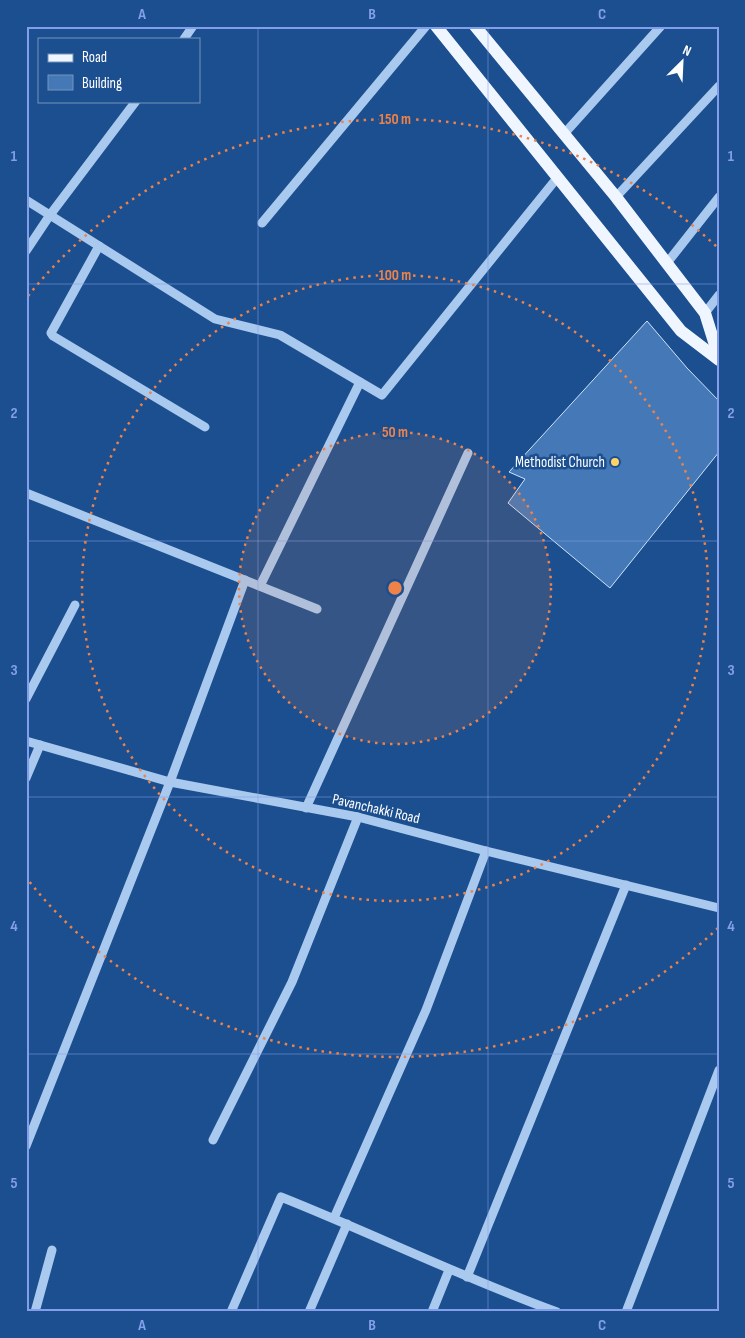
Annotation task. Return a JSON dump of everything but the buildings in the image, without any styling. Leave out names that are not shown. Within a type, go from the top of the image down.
[{"type":"main road","points":[[436,26],[681,331],[719,359]]},
{"type":"main road","points":[[475,26],[616,197],[705,313],[719,359]]},
{"type":"street","points":[[185,38],[193,26]]},
{"type":"street","points":[[262,222],[426,26]]},
{"type":"street","points":[[564,134],[661,26]]},
{"type":"street","points":[[616,197],[719,86]]},
{"type":"street","points":[[26,251],[50,215],[135,102]]},
{"type":"street","points":[[26,200],[215,319],[280,335],[382,395],[557,178]]},
{"type":"street","points":[[667,264],[719,197]]},
{"type":"street","points":[[99,246],[51,333],[53,336],[205,427]]},
{"type":"street","points":[[705,313],[719,295]]},
{"type":"street","points":[[260,586],[360,382]]},
{"type":"street","points":[[306,808],[468,453]]},
{"type":"street","points":[[26,493],[317,609]]},
{"type":"street","points":[[26,1146],[170,782],[245,580]]},
{"type":"street","points":[[26,699],[75,605]]},
{"type":"street","name":"Pavanchakki Road","points":[[26,741],[170,782],[358,817],[486,851],[719,908]]},
{"type":"street","points":[[26,778],[40,745]]},
{"type":"street","points":[[213,1140],[292,982],[358,817]]},
{"type":"street","points":[[334,1218],[426,1010],[486,851]]},
{"type":"street","points":[[467,1277],[626,886]]},
{"type":"street","points":[[626,1312],[719,1070]]},
{"type":"street","points":[[231,1312],[281,1197],[334,1218],[544,1310],[557,1312]]},
{"type":"street","points":[[309,1312],[347,1224]]},
{"type":"street","points":[[35,1312],[52,1250]]},
{"type":"street","points":[[432,1312],[449,1270]]},
{"type":"place","name":"Methodist Church","points":[[615,462]]}]
